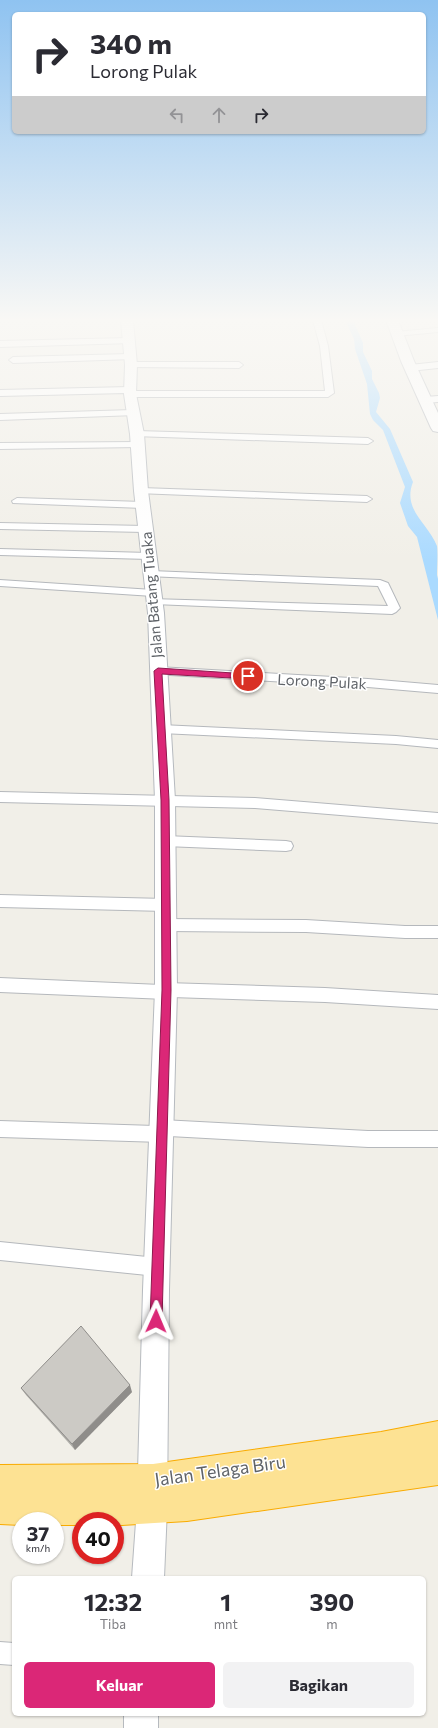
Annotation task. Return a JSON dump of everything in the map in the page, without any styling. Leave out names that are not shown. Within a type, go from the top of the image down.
[{"type":"highway","name":"Jalan Telaga Biru","points":[[0,1508],[152,1494],[373,1449],[438,1438]]},
{"type":"highway","name":"Jalan Telaga Biru","points":[[0,1481],[152,1494],[187,1505],[438,1468]]},
{"type":"street","name":"Jalan Batang Tuaka","points":[[131,401],[137,440],[145,529],[152,581],[165,800],[166,991],[157,1267],[152,1494],[148,1576]]},
{"type":"street","points":[[432,401],[438,428]]},
{"type":"street","points":[[0,417],[133,413]]},
{"type":"street","points":[[0,446],[137,440],[368,441]]},
{"type":"street","points":[[17,501],[142,498],[367,499]]},
{"type":"street","points":[[0,526],[145,529]]},
{"type":"street","points":[[0,552],[152,581],[392,610],[394,608],[384,585],[380,583],[152,581],[41,585],[0,583]]},
{"type":"street","name":"Lorong Pulak","points":[[158,671],[368,683],[438,689]]},
{"type":"street","points":[[161,729],[396,740],[438,744]]},
{"type":"street","points":[[0,797],[256,803],[438,818]]},
{"type":"street","points":[[165,841],[286,846]]},
{"type":"street","points":[[0,901],[166,905]]},
{"type":"street","points":[[166,925],[306,926],[405,932],[438,932]]},
{"type":"street","points":[[0,985],[325,996],[438,1002]]},
{"type":"street","points":[[0,1129],[162,1131],[368,1139],[438,1139]]},
{"type":"street","points":[[0,1251],[157,1267]]},
{"type":"street","points":[[0,1653],[12,1654]]},
{"type":"street","points":[[141,1716],[141,1728]]},
{"type":"water","points":[[369,401],[379,401],[376,412],[390,429],[413,482],[411,501],[413,508],[437,546],[438,620],[417,537],[408,526],[400,503],[405,487],[383,430],[373,420],[370,414]]},
{"type":"building","points":[[81,1326],[130,1385],[72,1444],[21,1388]]},
{"type":"route","points":[[156,1321],[166,990],[165,800],[158,671],[248,676]]}]
